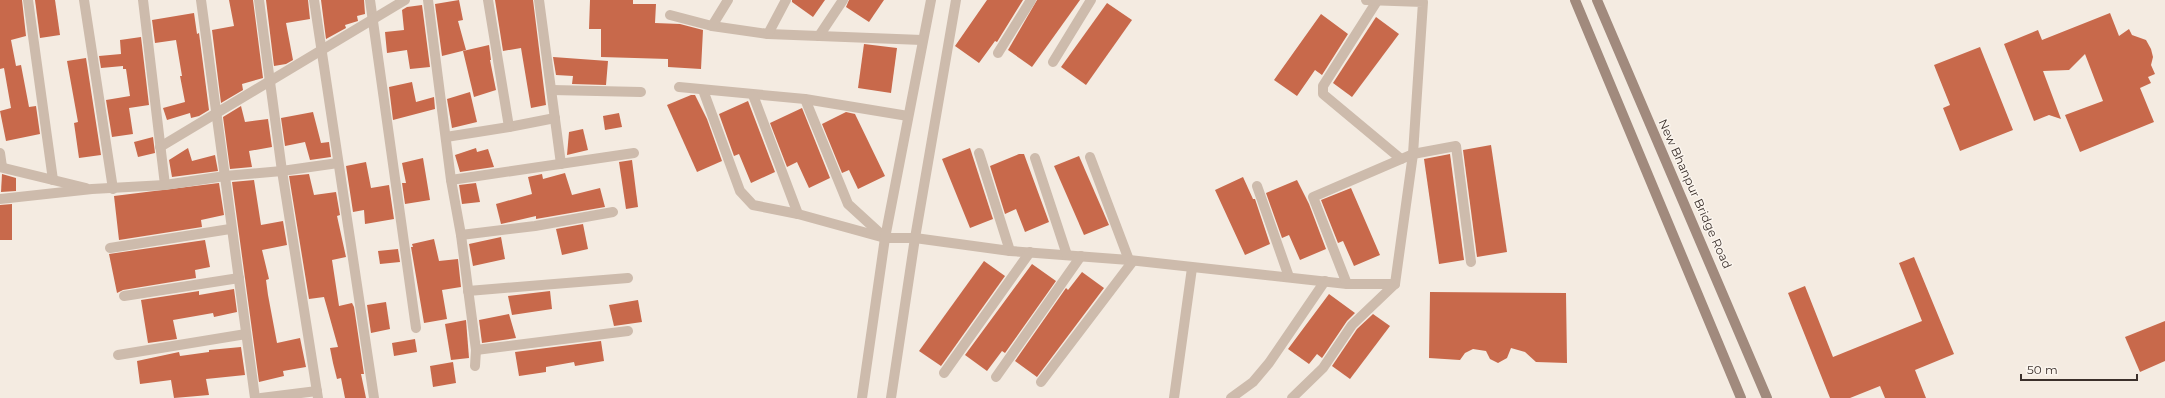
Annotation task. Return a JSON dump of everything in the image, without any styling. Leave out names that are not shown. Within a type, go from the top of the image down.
[{"type":"street","points":[[28,0],[53,180]]},
{"type":"street","points":[[84,0],[113,189]]},
{"type":"street","points":[[143,0],[165,185]]},
{"type":"street","points":[[200,0],[217,112],[230,229],[239,278],[255,398]]},
{"type":"street","points":[[259,0],[282,172],[318,394],[261,398]]},
{"type":"street","points":[[314,0],[374,398]]},
{"type":"street","points":[[370,0],[416,328]]},
{"type":"street","points":[[160,147],[405,0]]},
{"type":"street","points":[[428,0],[451,180],[462,235],[476,350],[475,366]]},
{"type":"street","points":[[488,0],[509,127]]},
{"type":"street","points":[[539,0],[561,164]]},
{"type":"street","points":[[712,26],[728,0]]},
{"type":"street","points":[[768,34],[786,0]]},
{"type":"street","points":[[819,36],[843,0]]},
{"type":"street","points":[[862,398],[885,238],[922,40],[931,0]]},
{"type":"street","points":[[891,398],[915,238],[956,0]]},
{"type":"street","points":[[998,53],[1031,0]]},
{"type":"street","points":[[1053,62],[1091,0]]},
{"type":"street","points":[[1292,398],[1323,368],[1352,325],[1395,284],[1413,154],[1423,2],[1366,0]]},
{"type":"street","points":[[1574,0],[1741,398]]},
{"type":"street","name":"New Bhanpur Bridge Road","points":[[1597,0],[1767,398]]},
{"type":"street","points":[[1377,1],[1323,86],[1323,94],[1401,159]]},
{"type":"street","points":[[670,15],[712,26],[768,34],[922,40]]},
{"type":"street","points":[[679,87],[805,100],[908,116]]},
{"type":"street","points":[[552,90],[641,92]]},
{"type":"street","points":[[703,90],[740,191],[753,205],[798,214],[885,238],[915,238],[1010,251],[1081,256],[1347,284],[1395,284]]},
{"type":"street","points":[[753,95],[798,214]]},
{"type":"street","points":[[805,100],[848,204],[885,238]]},
{"type":"street","points":[[446,137],[554,118]]},
{"type":"street","points":[[1347,284],[1313,197],[1413,154],[1456,146],[1471,262]]},
{"type":"street","points":[[0,153],[1,167],[92,189]]},
{"type":"street","points":[[451,180],[634,153]]},
{"type":"street","points":[[979,153],[1010,251]]},
{"type":"street","points":[[1090,157],[1131,261]]},
{"type":"street","points":[[1035,158],[1067,255]]},
{"type":"street","points":[[0,199],[92,189],[165,185],[225,176],[282,172],[338,163]]},
{"type":"street","points":[[1257,186],[1289,277]]},
{"type":"street","points":[[462,235],[535,226],[613,212]]},
{"type":"street","points":[[110,248],[230,229]]},
{"type":"street","points":[[944,373],[1030,252]]},
{"type":"street","points":[[996,377],[1081,256]]},
{"type":"street","points":[[1041,382],[1131,261]]},
{"type":"street","points":[[1174,398],[1192,268]]},
{"type":"street","points":[[124,296],[239,278]]},
{"type":"street","points":[[468,291],[628,278]]},
{"type":"street","points":[[1231,398],[1253,382],[1269,363],[1325,281]]},
{"type":"street","points":[[476,350],[628,331]]},
{"type":"street","points":[[118,355],[246,334]]},
{"type":"building","points":[[0,0],[22,0],[26,36],[11,40],[16,66],[21,65],[29,107],[36,106],[40,134],[6,141],[0,111],[11,108],[4,68],[0,69]]},
{"type":"building","points":[[35,0],[55,0],[60,35],[40,38]]},
{"type":"building","points":[[229,0],[253,0],[263,78],[242,84],[243,90],[221,103],[212,30],[234,26]]},
{"type":"building","points":[[266,0],[308,0],[310,19],[286,23],[293,60],[286,64],[274,66]]},
{"type":"building","points":[[321,0],[364,0],[365,14],[357,16],[358,21],[345,25],[346,28],[326,39]]},
{"type":"building","points":[[459,0],[463,20],[458,21],[466,50],[442,56],[435,4]]},
{"type":"building","points":[[495,0],[533,0],[546,105],[531,108],[521,48],[503,51]]},
{"type":"building","points":[[590,0],[633,0],[633,4],[656,4],[655,23],[680,24],[703,30],[701,69],[668,67],[668,59],[601,57],[601,29],[589,29]]},
{"type":"building","points":[[792,0],[825,0],[813,17],[792,2]]},
{"type":"building","points":[[849,0],[884,0],[869,22],[846,7]]},
{"type":"building","points":[[987,0],[1023,0],[997,42],[995,41],[979,63],[955,46]]},
{"type":"building","points":[[1037,0],[1080,0],[1032,67],[1008,50]]},
{"type":"building","points":[[1107,3],[1132,20],[1086,85],[1061,67]]},
{"type":"building","points":[[422,5],[430,67],[410,69],[407,50],[387,53],[385,32],[404,30],[402,10],[407,7]]},
{"type":"building","points":[[194,13],[197,34],[199,33],[209,110],[199,116],[191,118],[190,113],[167,120],[163,108],[185,102],[180,76],[182,76],[176,40],[155,43],[152,20]]},
{"type":"building","points":[[2110,13],[2119,36],[2129,29],[2132,35],[2146,40],[2151,49],[2153,57],[2151,65],[2155,74],[2148,77],[2151,83],[2140,88],[2154,122],[2080,152],[2065,115],[2103,101],[2085,54],[2069,70],[2043,71],[2061,119],[2049,115],[2034,121],[2004,44],[2038,30],[2042,40]]},
{"type":"building","points":[[1321,14],[1348,34],[1322,75],[1315,70],[1297,96],[1274,80]]},
{"type":"building","points":[[1376,17],[1399,34],[1352,97],[1333,83]]},
{"type":"building","points":[[141,37],[149,105],[129,108],[133,134],[112,137],[106,100],[130,96],[126,69],[123,69],[123,66],[101,68],[99,56],[121,54],[120,40]]},
{"type":"building","points":[[864,44],[897,48],[891,93],[858,88]]},
{"type":"building","points":[[489,45],[490,60],[496,90],[474,97],[463,51]]},
{"type":"building","points":[[1980,47],[2013,130],[1960,151],[1943,108],[1950,105],[1934,65]]},
{"type":"building","points":[[553,57],[608,61],[606,85],[572,84],[573,76],[556,75]]},
{"type":"building","points":[[86,58],[101,155],[79,158],[74,123],[78,122],[67,61]]},
{"type":"building","points":[[412,82],[416,102],[434,97],[435,109],[393,120],[389,87]]},
{"type":"building","points":[[470,92],[477,122],[452,128],[447,99]]},
{"type":"building","points":[[691,95],[695,95],[707,119],[722,161],[697,172],[667,105]]},
{"type":"building","points":[[748,101],[775,172],[751,183],[739,154],[734,156],[719,114]]},
{"type":"building","points":[[241,106],[245,122],[268,119],[272,147],[249,151],[252,167],[230,169],[223,117]]},
{"type":"building","points":[[802,108],[830,178],[809,188],[797,162],[787,167],[770,123]]},
{"type":"building","points":[[313,112],[321,143],[329,142],[331,157],[310,160],[305,142],[285,146],[281,118]]},
{"type":"building","points":[[846,112],[855,114],[885,176],[858,189],[849,170],[842,173],[822,124]]},
{"type":"building","points":[[619,113],[622,127],[605,130],[603,116]]},
{"type":"building","points":[[583,129],[588,150],[567,155],[569,132]]},
{"type":"building","points":[[153,137],[155,153],[138,157],[134,142]]},
{"type":"building","points":[[1491,145],[1507,252],[1477,257],[1463,150]]},
{"type":"building","points":[[188,148],[192,161],[215,155],[218,171],[172,177],[169,160]]},
{"type":"building","points":[[476,148],[477,152],[488,149],[494,167],[460,172],[455,155]]},
{"type":"building","points":[[970,148],[993,219],[970,228],[942,159]]},
{"type":"building","points":[[1019,154],[1024,154],[1049,222],[1025,232],[1016,209],[1005,214],[990,166]]},
{"type":"building","points":[[1450,154],[1464,260],[1439,264],[1424,159]]},
{"type":"building","points":[[1079,156],[1109,225],[1084,235],[1054,166]]},
{"type":"building","points":[[423,158],[430,200],[405,204],[402,183],[406,183],[402,163]]},
{"type":"building","points":[[632,160],[638,207],[626,209],[619,162]]},
{"type":"building","points":[[366,162],[371,188],[389,185],[394,219],[365,224],[364,210],[353,212],[346,166]]},
{"type":"building","points":[[565,173],[572,195],[600,188],[605,207],[536,219],[536,216],[501,224],[496,204],[532,194],[528,177],[542,174],[543,179]]},
{"type":"building","points":[[2,174],[16,178],[16,191],[1,192]]},
{"type":"building","points":[[309,174],[314,195],[336,192],[340,215],[337,216],[346,257],[332,260],[339,306],[352,303],[354,307],[364,374],[361,374],[366,398],[345,398],[341,378],[337,379],[333,363],[330,348],[338,347],[324,297],[309,299],[289,176]]},
{"type":"building","points":[[1243,177],[1253,199],[1255,199],[1270,244],[1245,255],[1215,190]]},
{"type":"building","points":[[254,180],[261,225],[283,221],[287,245],[262,250],[269,279],[266,280],[277,343],[300,338],[306,367],[283,371],[284,376],[259,382],[232,182]]},
{"type":"building","points":[[1297,180],[1309,204],[1326,249],[1300,260],[1289,235],[1282,238],[1266,193]]},
{"type":"building","points":[[219,183],[224,215],[201,220],[202,227],[119,240],[114,196]]},
{"type":"building","points":[[476,183],[480,202],[462,204],[459,185]]},
{"type":"building","points":[[1351,188],[1380,255],[1354,266],[1343,241],[1338,243],[1321,200]]},
{"type":"building","points":[[12,204],[12,240],[0,240],[0,205]]},
{"type":"building","points":[[583,224],[588,249],[562,255],[556,229]]},
{"type":"building","points":[[501,237],[505,259],[473,266],[469,244]]},
{"type":"building","points":[[434,239],[439,261],[458,259],[461,287],[442,290],[447,319],[424,323],[411,247],[413,247],[412,244]]},
{"type":"building","points":[[205,240],[210,267],[195,270],[196,278],[123,290],[117,293],[109,254]]},
{"type":"building","points":[[398,249],[400,262],[380,264],[378,251]]},
{"type":"building","points":[[1914,257],[1954,354],[1915,370],[1926,398],[1885,398],[1880,386],[1850,398],[1830,398],[1788,293],[1805,286],[1833,357],[1922,321],[1899,263]]},
{"type":"building","points":[[984,261],[1005,276],[941,366],[919,351]]},
{"type":"building","points":[[1032,264],[1056,281],[1005,353],[1002,351],[987,371],[965,355]]},
{"type":"building","points":[[1082,272],[1104,288],[1037,377],[1015,361],[1066,288],[1068,290]]},
{"type":"building","points":[[234,289],[237,312],[214,317],[213,313],[173,320],[177,339],[148,343],[141,300],[199,291],[199,295]]},
{"type":"building","points":[[550,291],[552,309],[512,315],[508,296]]},
{"type":"building","points":[[1430,292],[1566,293],[1567,363],[1536,362],[1525,352],[1511,348],[1507,358],[1498,363],[1490,359],[1486,351],[1473,349],[1465,353],[1460,360],[1429,358]]},
{"type":"building","points":[[1329,294],[1355,313],[1347,321],[1322,358],[1317,354],[1309,364],[1288,349]]},
{"type":"building","points":[[638,300],[642,322],[614,326],[609,305]]},
{"type":"building","points":[[386,302],[390,329],[371,333],[367,305]]},
{"type":"building","points":[[509,314],[516,338],[482,343],[479,320]]},
{"type":"building","points":[[1373,314],[1390,326],[1350,379],[1332,366],[1357,329]]},
{"type":"building","points":[[466,320],[469,358],[451,360],[445,324]]},
{"type":"building","points":[[2165,321],[2165,361],[2140,372],[2125,337]]},
{"type":"building","points":[[415,339],[417,352],[394,356],[392,343]]},
{"type":"building","points":[[601,341],[604,361],[575,366],[574,362],[546,367],[546,372],[519,376],[515,352]]},
{"type":"building","points":[[241,347],[245,375],[206,379],[209,395],[174,398],[171,380],[140,384],[137,361],[179,352],[180,356],[209,352],[209,350]]},
{"type":"building","points":[[453,362],[456,383],[433,387],[430,366]]}]
